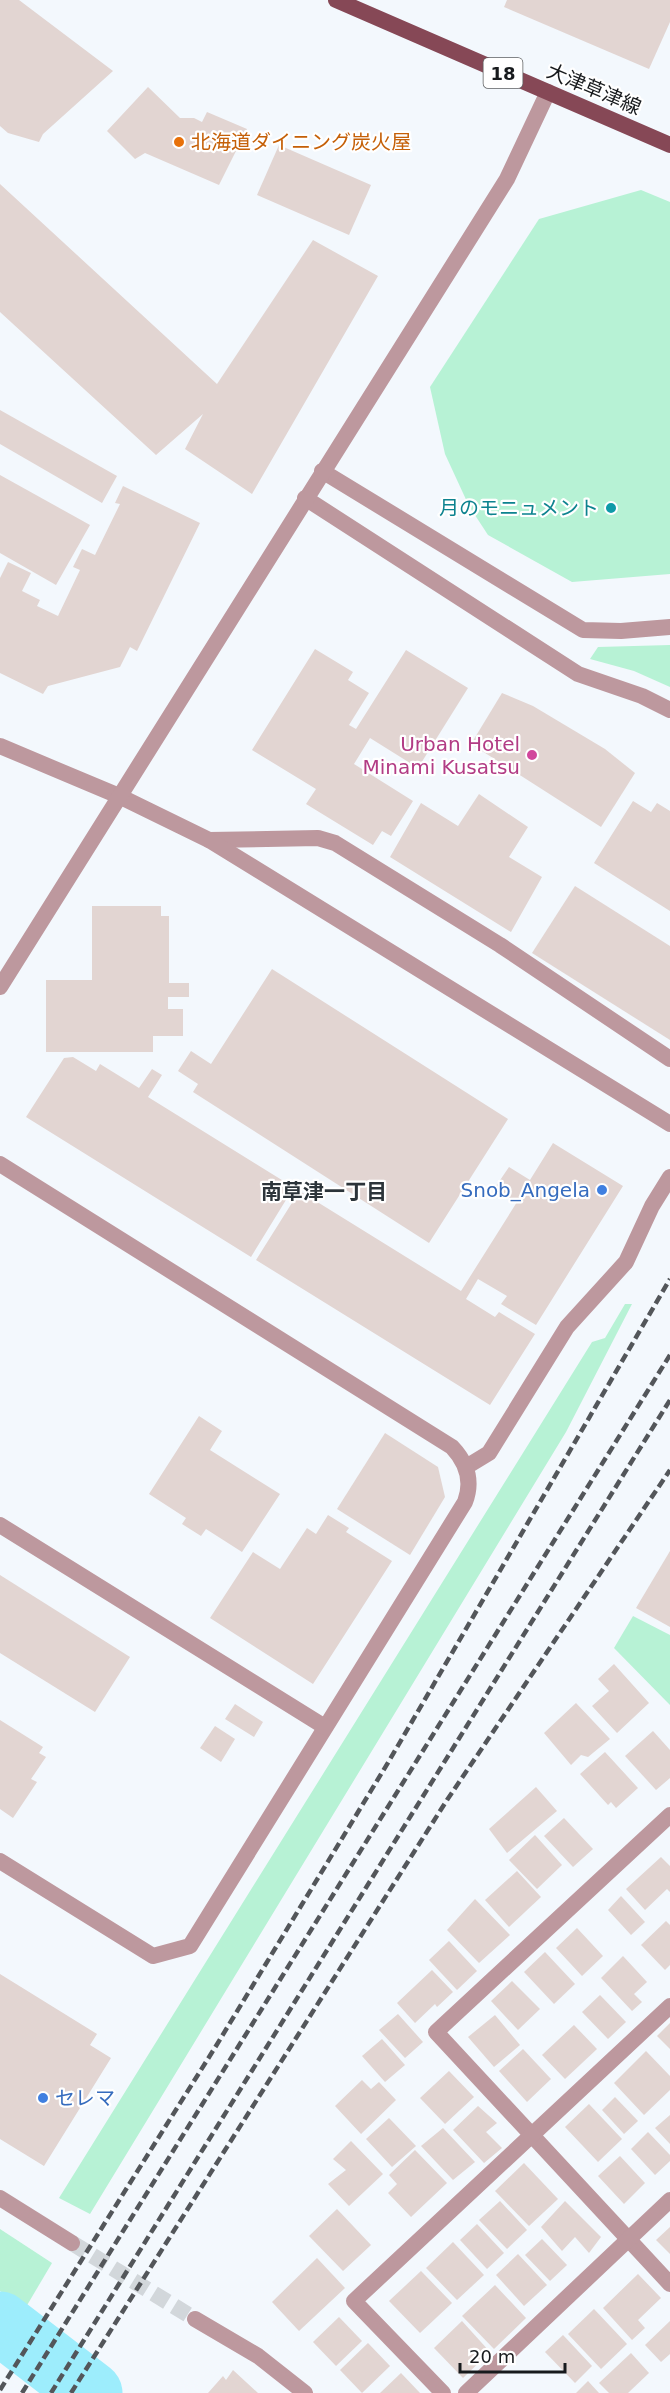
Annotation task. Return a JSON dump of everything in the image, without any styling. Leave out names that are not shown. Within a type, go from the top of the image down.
[{"type":"main road","name":"大津草津線","points":[[336,0],[670,145]]},
{"type":"street","points":[[0,987],[507,179],[548,92]]},
{"type":"street","points":[[322,471],[583,630],[621,632],[670,627]]},
{"type":"street","points":[[305,498],[578,674],[642,696],[670,710]]},
{"type":"street","points":[[0,746],[119,796],[209,840],[670,1124]]},
{"type":"street","points":[[209,840],[318,838],[335,843],[490,939],[670,1059]]},
{"type":"street","points":[[0,1164],[452,1447],[466,1467],[469,1491],[465,1502],[190,1946],[153,1956],[0,1861]]},
{"type":"street","points":[[466,1467],[489,1453],[567,1327],[626,1262],[652,1206],[670,1177]]},
{"type":"street","points":[[0,1525],[325,1727]]},
{"type":"street","points":[[670,1815],[436,2032],[670,2284]]},
{"type":"street","points":[[443,2393],[354,2301],[670,2006]]},
{"type":"street","points":[[0,2198],[72,2243]]},
{"type":"street","points":[[466,2393],[670,2200]]},
{"type":"street","points":[[195,2319],[258,2356],[304,2393]]},
{"type":"green space","points":[[641,190],[670,202],[670,574],[572,582],[488,535],[469,506],[445,454],[430,387],[539,219]]},
{"type":"green space","points":[[670,645],[670,687],[634,671],[590,659],[598,647]]},
{"type":"green space","points":[[625,1304],[632,1304],[566,1432],[90,2214],[59,2198],[592,1342],[605,1338]]},
{"type":"green space","points":[[633,1616],[670,1635],[670,1705],[614,1648]]},
{"type":"green space","points":[[0,2229],[52,2263],[26,2307],[0,2291]]},
{"type":"building","points":[[0,0],[19,0],[113,71],[43,134],[39,142],[8,133],[0,126]]},
{"type":"building","points":[[507,0],[670,0],[670,22],[649,69],[504,7]]},
{"type":"building","name":"北海道ダイニング炭火屋","points":[[148,87],[180,118],[194,118],[202,122],[207,112],[247,129],[219,185],[145,153],[135,159],[107,131]]},
{"type":"building","points":[[279,145],[371,185],[349,235],[257,195]]},
{"type":"building","points":[[0,184],[217,384],[313,240],[378,276],[252,494],[185,449],[203,414],[156,455],[0,312]]},
{"type":"building","points":[[0,410],[117,476],[102,503],[0,444]]},
{"type":"building","points":[[0,475],[90,525],[56,585],[0,553]]},
{"type":"building","points":[[123,486],[200,523],[137,651],[130,647],[120,667],[48,686],[43,694],[0,673],[0,578],[8,562],[31,573],[22,591],[40,600],[37,606],[58,616],[80,570],[73,567],[82,549],[95,555],[120,504],[115,503]]},
{"type":"building","points":[[315,649],[353,672],[348,680],[369,693],[349,725],[356,729],[406,650],[468,688],[418,768],[370,738],[354,764],[413,801],[391,836],[382,831],[373,845],[306,804],[316,789],[252,750]]},
{"type":"building","points":[[502,693],[533,706],[605,749],[635,773],[601,827],[471,744]]},
{"type":"building","points":[[479,794],[528,827],[509,857],[542,877],[511,932],[390,857],[421,803],[458,826]]},
{"type":"building","points":[[633,801],[651,812],[657,803],[670,811],[670,911],[594,863]]},
{"type":"building","points":[[575,886],[670,946],[670,1040],[532,953]]},
{"type":"building","points":[[92,906],[161,906],[161,916],[169,916],[169,983],[189,983],[189,997],[168,997],[168,1009],[183,1009],[183,1036],[153,1036],[153,1052],[46,1052],[46,980],[92,980]]},
{"type":"building","points":[[272,969],[508,1119],[429,1243],[193,1092],[198,1084],[178,1071],[191,1051],[211,1064]]},
{"type":"building","points":[[73,1057],[96,1071],[100,1064],[139,1088],[152,1069],[162,1075],[148,1097],[461,1291],[517,1202],[494,1189],[509,1167],[530,1180],[553,1143],[623,1186],[536,1325],[501,1304],[507,1296],[478,1279],[466,1299],[495,1317],[499,1312],[535,1334],[490,1405],[256,1260],[295,1198],[289,1195],[251,1257],[26,1117],[64,1058]]},
{"type":"building","points":[[199,1416],[222,1431],[210,1450],[280,1494],[242,1552],[206,1529],[201,1536],[182,1524],[186,1518],[149,1494]]},
{"type":"building","points":[[385,1433],[438,1467],[445,1497],[410,1555],[337,1509]]},
{"type":"building","points":[[328,1515],[349,1528],[346,1532],[392,1561],[313,1684],[210,1618],[253,1552],[280,1569],[307,1528],[316,1534]]},
{"type":"building","points":[[670,1551],[670,1627],[636,1608]]},
{"type":"building","points":[[0,1575],[130,1657],[95,1712],[0,1653]]},
{"type":"building","points":[[614,1664],[649,1703],[617,1733],[592,1706],[609,1691],[598,1679]]},
{"type":"building","points":[[576,1703],[610,1739],[588,1757],[581,1755],[571,1765],[544,1733]]},
{"type":"building","points":[[235,1704],[263,1722],[254,1737],[225,1719]]},
{"type":"building","points":[[0,1720],[43,1747],[39,1753],[46,1757],[31,1779],[37,1782],[13,1818],[0,1809]]},
{"type":"building","points":[[215,1726],[235,1739],[221,1762],[200,1748]]},
{"type":"building","points":[[653,1731],[670,1750],[670,1778],[656,1790],[625,1756]]},
{"type":"building","points":[[605,1752],[638,1788],[616,1808],[611,1802],[608,1805],[580,1774]]},
{"type":"building","points":[[536,1787],[557,1811],[507,1853],[489,1829]]},
{"type":"building","points":[[564,1818],[593,1849],[573,1867],[544,1836]]},
{"type":"building","points":[[535,1835],[562,1865],[537,1889],[509,1860]]},
{"type":"building","points":[[661,1857],[670,1866],[670,1892],[667,1889],[645,1910],[626,1889]]},
{"type":"building","points":[[517,1871],[541,1897],[509,1927],[485,1900]]},
{"type":"building","points":[[621,1896],[645,1922],[631,1935],[608,1910]]},
{"type":"building","points":[[475,1899],[510,1935],[479,1963],[447,1930]]},
{"type":"building","points":[[666,1921],[670,1925],[670,1965],[665,1970],[641,1945]]},
{"type":"building","points":[[577,1928],[603,1956],[582,1976],[556,1948]]},
{"type":"building","points":[[449,1941],[477,1971],[457,1990],[429,1960]]},
{"type":"building","points":[[545,1952],[575,1984],[554,2004],[524,1972]]},
{"type":"building","points":[[623,1956],[647,1982],[634,1994],[642,2002],[632,2011],[601,1978]]},
{"type":"building","points":[[432,1970],[453,1992],[437,2007],[435,2004],[415,2023],[397,2003]]},
{"type":"building","name":"セレマ","points":[[0,1974],[97,2034],[90,2045],[111,2058],[44,2166],[0,2139]]},
{"type":"building","points":[[512,1981],[540,2009],[518,2030],[491,2001]]},
{"type":"building","points":[[600,1995],[626,2022],[608,2039],[582,2012]]},
{"type":"building","points":[[398,2014],[423,2042],[405,2058],[379,2030]]},
{"type":"building","points":[[495,2015],[520,2045],[494,2067],[468,2037]]},
{"type":"building","points":[[670,2023],[670,2049],[657,2036]]},
{"type":"building","points":[[574,2025],[597,2049],[565,2079],[542,2055]]},
{"type":"building","points":[[382,2039],[405,2065],[385,2082],[362,2056]]},
{"type":"building","points":[[523,2049],[551,2079],[527,2102],[499,2071]]},
{"type":"building","points":[[646,2051],[670,2076],[670,2090],[644,2115],[614,2083]]},
{"type":"building","points":[[449,2071],[474,2097],[445,2124],[420,2098]]},
{"type":"building","points":[[362,2080],[371,2089],[379,2082],[396,2100],[361,2134],[335,2106]]},
{"type":"building","points":[[615,2097],[638,2121],[624,2134],[602,2110]]},
{"type":"building","points":[[589,2104],[622,2139],[598,2162],[565,2127]]},
{"type":"building","points":[[478,2106],[497,2123],[486,2132],[502,2148],[484,2163],[453,2130]]},
{"type":"building","points":[[670,2115],[670,2144],[655,2128]]},
{"type":"building","points":[[389,2118],[416,2146],[392,2167],[366,2139]]},
{"type":"building","points":[[443,2128],[475,2162],[453,2180],[421,2146]]},
{"type":"building","points":[[648,2132],[670,2155],[670,2161],[655,2175],[631,2149]]},
{"type":"building","points":[[351,2141],[383,2174],[349,2206],[328,2184],[346,2170],[333,2159]]},
{"type":"building","points":[[415,2150],[447,2183],[411,2217],[388,2193],[397,2184],[389,2175]]},
{"type":"building","points":[[620,2156],[645,2183],[624,2204],[598,2176]]},
{"type":"building","points":[[524,2163],[558,2199],[529,2226],[495,2191]]},
{"type":"building","points":[[500,2201],[527,2230],[507,2249],[479,2220]]},
{"type":"building","points":[[565,2201],[601,2237],[589,2253],[575,2237],[562,2251],[541,2227]]},
{"type":"building","points":[[337,2209],[371,2245],[343,2271],[309,2236]]},
{"type":"building","points":[[477,2224],[504,2253],[487,2269],[460,2240]]},
{"type":"building","points":[[670,2227],[670,2254],[656,2240]]},
{"type":"building","points":[[542,2239],[567,2265],[550,2281],[525,2255]]},
{"type":"building","points":[[453,2242],[484,2275],[457,2300],[426,2268]]},
{"type":"building","points":[[518,2254],[547,2285],[524,2306],[496,2275]]},
{"type":"building","points":[[317,2258],[345,2288],[299,2331],[272,2302]]},
{"type":"building","points":[[421,2271],[452,2303],[420,2333],[389,2301]]},
{"type":"building","points":[[638,2274],[661,2298],[638,2320],[645,2328],[632,2340],[603,2308]]},
{"type":"building","points":[[495,2285],[526,2318],[494,2349],[462,2316]]},
{"type":"building","points":[[594,2309],[627,2344],[601,2369],[568,2334]]},
{"type":"building","points":[[339,2317],[362,2341],[336,2366],[313,2342]]},
{"type":"building","points":[[462,2321],[490,2352],[463,2378],[434,2348]]},
{"type":"building","points":[[670,2321],[670,2354],[661,2362],[645,2345]]},
{"type":"building","points":[[563,2335],[592,2366],[575,2383],[545,2352]]},
{"type":"building","points":[[368,2343],[390,2366],[362,2393],[340,2370]]},
{"type":"building","points":[[631,2353],[649,2373],[628,2393],[609,2393],[599,2383]]},
{"type":"building","points":[[233,2370],[258,2393],[208,2393],[223,2376],[226,2380]]},
{"type":"building","points":[[401,2373],[420,2393],[380,2393]]},
{"type":"building","points":[[588,2381],[599,2393],[576,2393]]},
{"type":"waterway","points":[[0,2323],[91,2393]]},
{"type":"tunnel","points":[[72,2243],[195,2319]]},
{"type":"railway","points":[[0,2390],[216,2046],[389,1761],[670,1279]]},
{"type":"railway","points":[[22,2393],[670,1355]]},
{"type":"railway","points":[[51,2393],[670,1400]]},
{"type":"railway","points":[[71,2393],[447,1800],[670,1470]]},
{"type":"place","name":"北海道ダイニング炭火屋","points":[[179,142]]},
{"type":"place","name":"月のモニュメント","points":[[611,508]]},
{"type":"place","name":"Urban Hotel Minami Kusatsu","points":[[532,755]]},
{"type":"place","name":"Snob_Angela","points":[[602,1190]]},
{"type":"place","name":"セレマ","points":[[43,2098]]},
{"type":"district","name":"南草津一丁目","points":[[324,1192]]}]
